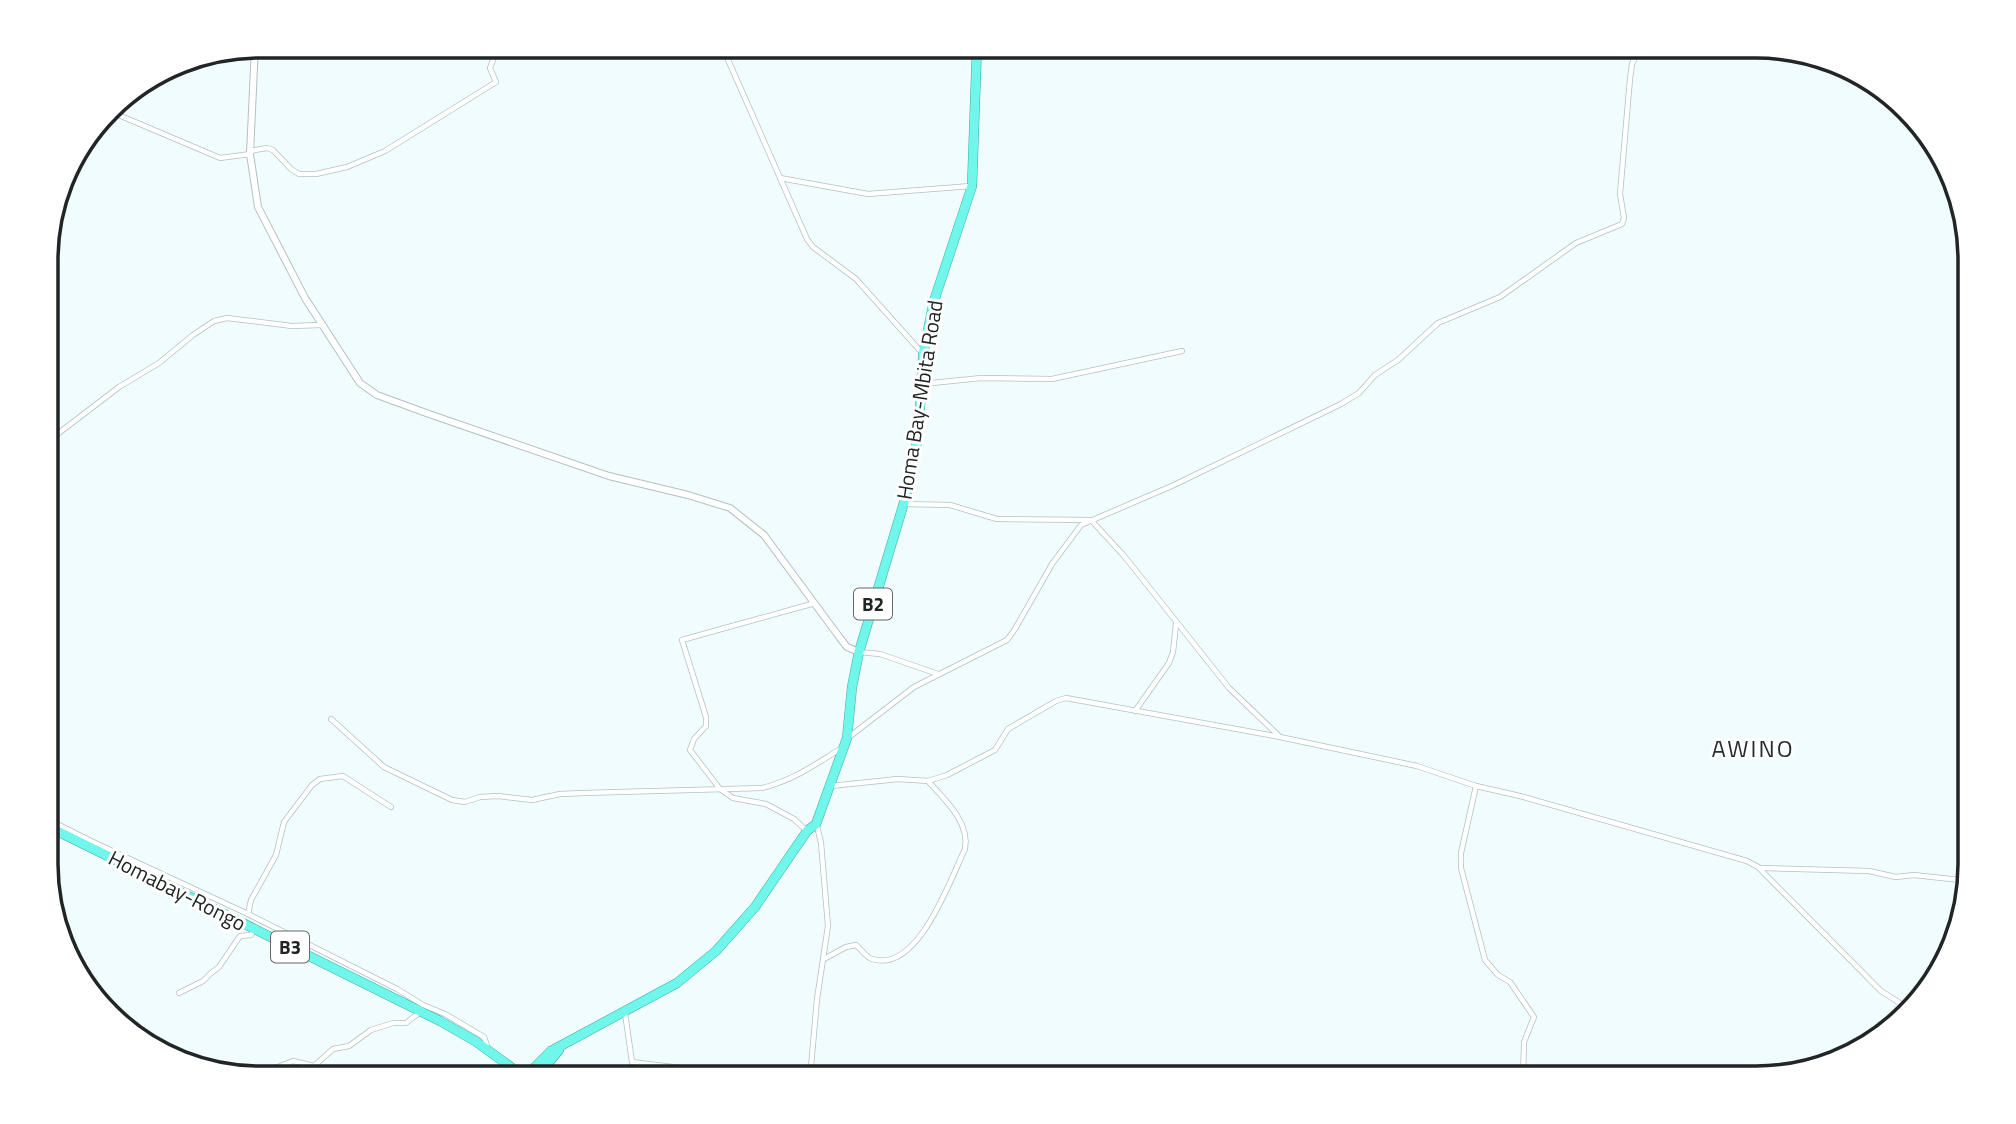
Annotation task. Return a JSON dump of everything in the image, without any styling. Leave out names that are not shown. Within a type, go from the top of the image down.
[{"type":"highway","name":"Homa Bay-Mbita Road","points":[[816,824],[845,743],[859,652],[905,504],[919,426],[923,355],[934,301],[972,186],[977,58]]},
{"type":"highway","points":[[535,1066],[551,1051],[577,1035],[677,984],[716,951],[755,906],[807,831],[816,824]]},
{"type":"highway","name":"Homabay-Rongo","points":[[58,831],[254,929],[340,967],[422,1008],[509,1066]]},
{"type":"highway","points":[[546,1066],[562,1046]]},
{"type":"street","points":[[254,58],[250,153],[262,218],[321,325],[360,383],[378,395],[609,476],[730,508],[764,535],[847,647],[859,652],[880,654],[938,674]]},
{"type":"street","points":[[119,115],[220,158],[267,148],[273,150],[299,174],[316,174],[367,160],[496,82],[490,68],[494,58]]},
{"type":"street","points":[[727,58],[807,239],[813,247],[856,279],[923,355]]},
{"type":"street","points":[[331,719],[384,767],[460,802],[488,796],[531,800],[560,794],[753,789],[784,783],[845,743],[914,687],[1007,640],[1068,539],[1081,525],[1174,485],[1350,399],[1438,323],[1500,297],[1576,243],[1622,225],[1624,218],[1620,194],[1630,79],[1635,58]]},
{"type":"street","points":[[780,178],[868,194],[972,186]]},
{"type":"street","points":[[58,434],[214,321],[227,318],[292,326],[321,325]]},
{"type":"street","points":[[921,384],[981,378],[1052,379],[1182,351]]},
{"type":"street","points":[[905,504],[950,505],[997,519],[1091,520],[1125,557],[1229,688],[1280,737]]},
{"type":"street","points":[[807,831],[783,812],[766,804],[733,798],[720,789],[691,750],[694,739],[706,726],[706,717],[682,640],[815,603]]},
{"type":"street","points":[[1135,711],[1169,663],[1177,623]]},
{"type":"street","points":[[830,786],[898,779],[928,781],[947,775],[991,753],[998,747],[1008,729],[1061,698],[1280,737],[1417,766],[1476,786],[1746,862],[1759,868],[1870,980],[1902,1004]]},
{"type":"street","points":[[248,914],[251,900],[276,855],[284,822],[312,785],[320,779],[343,776],[391,807]]},
{"type":"street","points":[[824,959],[846,947],[856,945],[868,956],[882,960],[899,957],[916,943],[943,894],[967,840],[955,812],[928,781]]},
{"type":"street","points":[[1476,786],[1461,853],[1461,868],[1485,960],[1498,975],[1510,982],[1534,1017],[1524,1042],[1523,1066]]},
{"type":"street","points":[[58,824],[248,914],[340,967]]},
{"type":"street","points":[[811,1066],[817,999],[828,926],[821,842],[816,824]]},
{"type":"street","points":[[1759,868],[1869,871],[1896,877],[1958,880]]},
{"type":"street","points":[[179,993],[219,967],[240,936],[251,935],[254,929]]},
{"type":"street","points":[[280,1066],[293,1061],[314,1066],[333,1049],[358,1042],[371,1030],[393,1023],[406,1023],[422,1008]]},
{"type":"street","points":[[625,1012],[632,1062],[665,1066]]},
{"type":"district","name":"AWINO","points":[[1753,749]]}]
